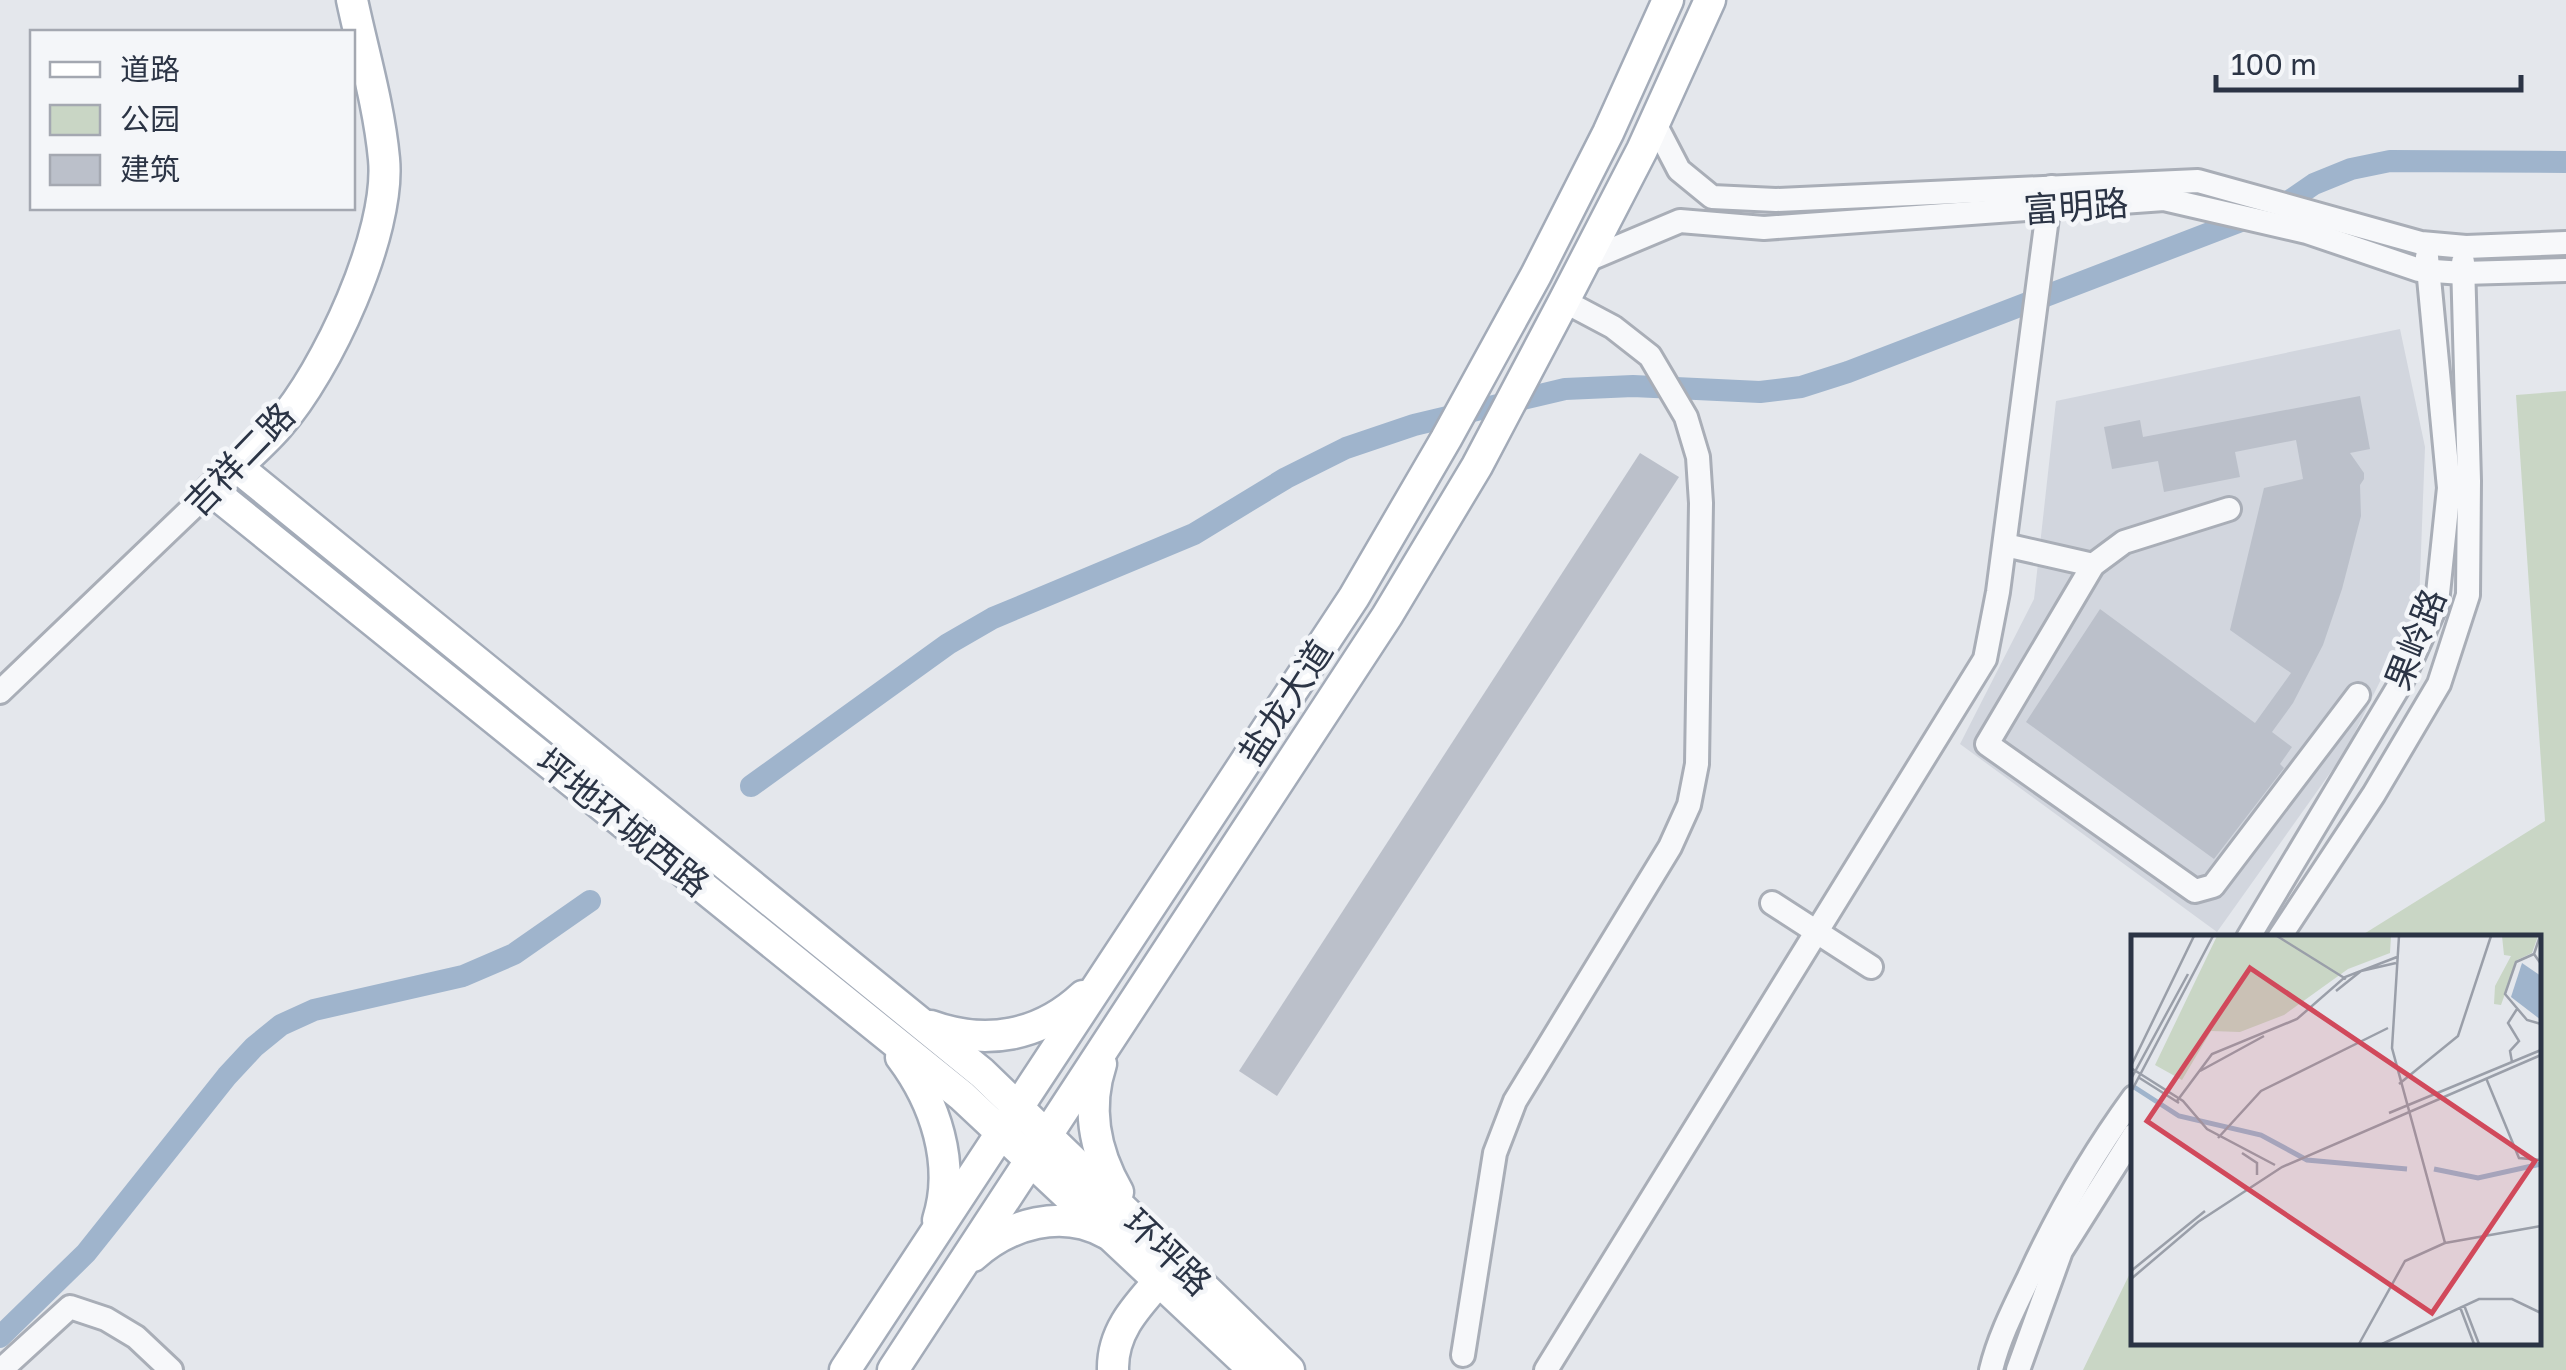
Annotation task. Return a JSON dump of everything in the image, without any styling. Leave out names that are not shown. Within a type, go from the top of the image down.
[{"type":"main road","name":"吉祥二路","points":[[211,490],[278,426],[298,398],[325,356],[368,257],[382,208],[384,161],[352,0]]},
{"type":"main road","name":"盐龙大道","points":[[845,1370],[1354,597],[1536,276],[1608,133],[1668,0]]},
{"type":"main road","name":"盐龙大道","points":[[892,1370],[1387,616],[1455,502],[1564,301],[1710,0]]},
{"type":"main road","name":"坪地环城西路","points":[[236,466],[982,1073],[1010,1120],[1039,1147]]},
{"type":"main road","name":"坪地环城西路","points":[[211,490],[962,1096],[1010,1120]]},
{"type":"main road","points":[[918,1021],[957,1035],[988,1037],[1018,1033],[1046,1022],[1076,1003],[1104,978]]},
{"type":"main road","points":[[881,1030],[912,1072],[930,1106],[941,1140],[945,1175],[942,1205],[932,1239]]},
{"type":"main road","points":[[1108,1042],[1096,1076],[1095,1139],[1129,1232]]},
{"type":"main road","name":"环坪路","points":[[1039,1147],[1169,1270],[1289,1370]]},
{"type":"main road","points":[[960,1268],[984,1246],[1012,1230],[1044,1222],[1069,1220],[1129,1232]]},
{"type":"main road","points":[[1113,1370],[1118,1338],[1128,1318],[1169,1270]]},
{"type":"main road","name":"环坪路","points":[[1169,1270],[1254,1370]]},
{"type":"street","name":"富明路","points":[[1654,122],[1678,170],[1712,197],[2164,200],[2307,232],[2418,270],[2566,270]]},
{"type":"street","name":"富明路","points":[[1585,260],[1680,221],[1764,228],[2198,181],[2426,244],[2566,243]]},
{"type":"street","points":[[1546,1370],[1985,659],[2005,545],[2051,198]]},
{"type":"street","name":"果岭路","points":[[2250,935],[2402,681],[2437,602],[2449,488],[2426,244]]},
{"type":"street","name":"果岭路","points":[[2281,935],[2374,794],[2438,684],[2468,595],[2470,480],[2462,246]]},
{"type":"street","points":[[1463,1355],[1495,1153],[1515,1101],[1670,847],[1689,805],[1697,764],[1701,503],[1698,456],[1686,417],[1650,356],[1613,327],[1564,301]]},
{"type":"street","name":"吉祥二路","points":[[0,692],[211,490]]},
{"type":"street","points":[[2228,508],[2124,542],[2093,565],[1987,744],[2195,892],[2213,886],[2358,695]]},
{"type":"street","points":[[2005,545],[2093,565]]},
{"type":"street","points":[[1772,903],[1871,967]]},
{"type":"street","points":[[1991,1370],[1998,1341],[2052,1228],[2107,1133],[2131,1101]]},
{"type":"street","points":[[2018,1370],[2061,1251],[2131,1140]]},
{"type":"street","points":[[1,1370],[70,1307],[106,1319],[136,1337],[171,1370]]},
{"type":"shaded area","points":[[2400,329],[2425,447],[2419,603],[2345,752],[2217,932],[1960,744],[2034,599],[2056,401]]},
{"type":"green space","points":[[2566,391],[2566,1370],[2083,1370],[2131,1271],[2131,1345],[2541,1345],[2541,935],[2362,935],[2545,821],[2516,395]]},
{"type":"building","points":[[2360,396],[2370,449],[2350,453],[2364,479],[2360,485],[2361,516],[2342,589],[2323,645],[2293,703],[2272,732],[2292,747],[2280,764],[2284,768],[2214,859],[2026,722],[2100,609],[2255,723],[2291,673],[2230,630],[2264,488],[2303,479],[2296,440],[2235,452],[2240,477],[2164,492],[2158,461],[2112,469],[2104,427],[2140,420],[2143,437]]},
{"type":"building","points":[[1640,453],[1679,477],[1277,1096],[1239,1071]]},
{"type":"waterway","points":[[751,786],[948,644],[993,618],[1194,534],[1286,478],[1346,448],[1414,425],[1565,389],[1633,386],[1760,392],[1801,387],[2285,204],[2314,184],[2351,169],[2390,161],[2566,162]]},
{"type":"waterway","points":[[0,1337],[86,1253],[227,1076],[281,1025],[314,1010],[463,976],[514,954],[590,901]]}]
